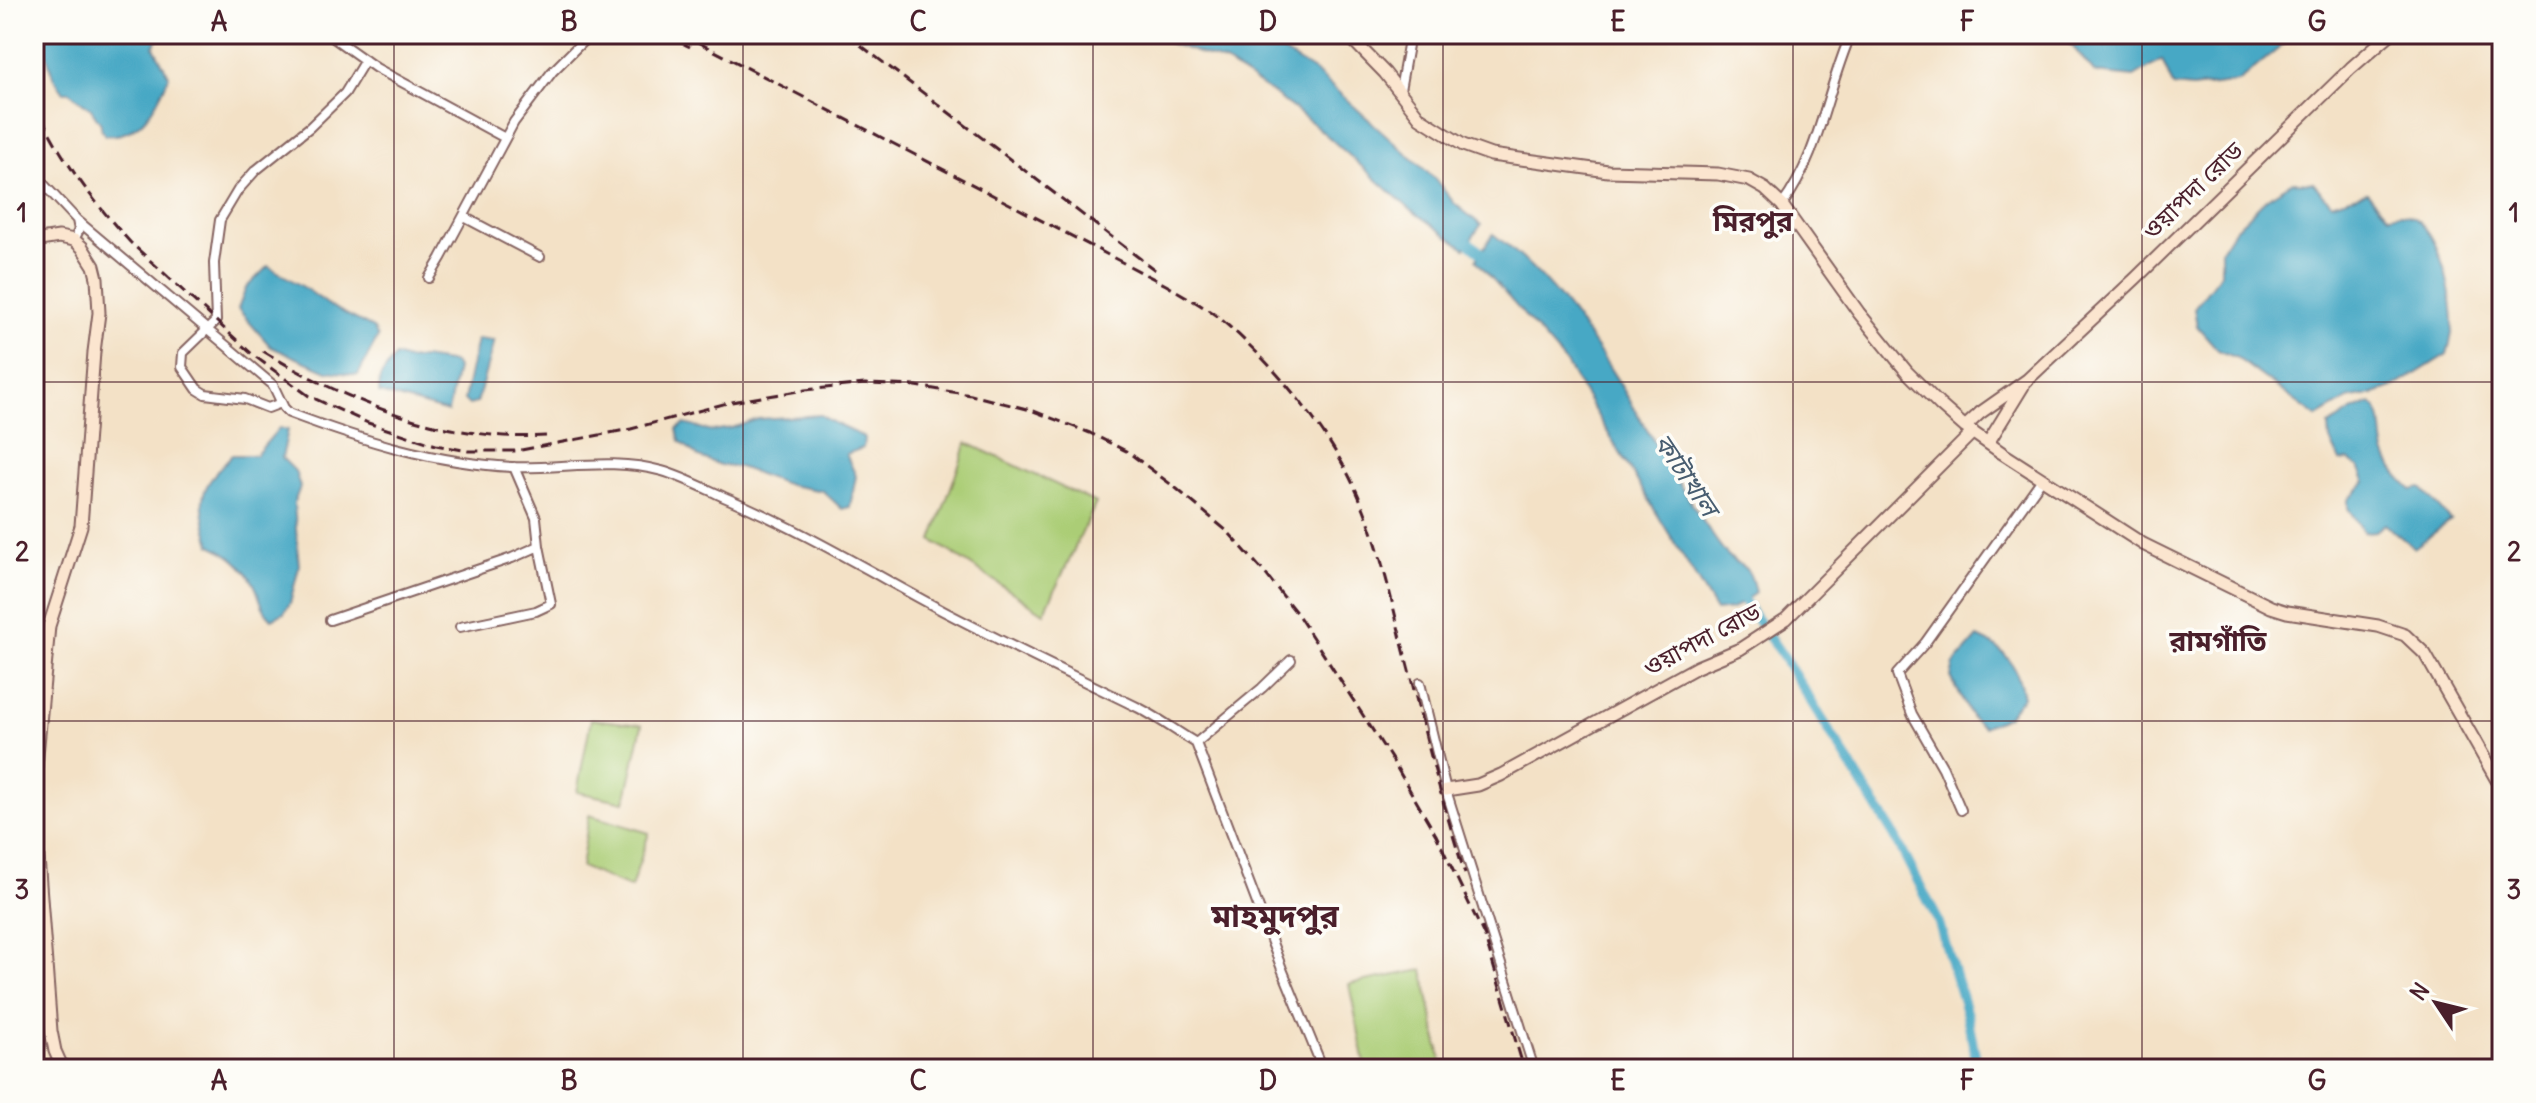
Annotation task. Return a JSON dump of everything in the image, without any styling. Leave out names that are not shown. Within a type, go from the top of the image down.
[{"type":"main road","points":[[1347,34],[1400,90],[1420,118],[1463,145],[1491,155],[1608,171],[1718,174],[1749,180],[1765,189],[1782,205],[1859,313],[1897,360],[1969,430],[2143,544],[2271,607],[2378,626],[2405,635],[2425,654],[2502,789]]},
{"type":"main road","name":"ওয়াপদা রোড","points":[[1446,790],[1488,781],[1697,667],[1740,649],[1786,619],[1969,430],[1980,413],[2027,380],[2390,34]]},
{"type":"main road","points":[[34,241],[59,237],[74,240],[87,253],[97,278],[99,313],[81,526],[49,626],[34,788]]},
{"type":"main road","name":"ওয়াপদা রোড","points":[[1988,443],[2027,380]]},
{"type":"main road","points":[[34,804],[51,1031],[63,1069]]},
{"type":"street","points":[[328,34],[365,60],[505,138]]},
{"type":"street","points":[[429,278],[514,122],[552,72],[590,34]]},
{"type":"street","points":[[1400,90],[1410,34]]},
{"type":"street","points":[[1782,205],[1809,160],[1851,34]]},
{"type":"street","points":[[281,403],[268,408],[245,399],[205,394],[197,389],[182,367],[183,353],[216,321],[214,263],[220,220],[238,190],[255,171],[310,127],[345,93],[365,60]]},
{"type":"street","points":[[34,174],[69,205],[79,230],[74,240]]},
{"type":"street","points":[[464,217],[540,257]]},
{"type":"street","points":[[77,220],[273,385],[289,413],[375,443],[431,458],[514,467],[608,462],[664,472],[769,516],[951,615],[1140,709],[1196,743],[1323,1069]]},
{"type":"street","points":[[87,253],[87,240],[92,237],[98,239]]},
{"type":"street","points":[[460,627],[536,611],[551,604],[536,518],[514,467]]},
{"type":"street","points":[[1961,810],[1943,768],[1912,714],[1897,674],[1943,619],[2042,479]]},
{"type":"street","points":[[330,620],[539,546]]},
{"type":"street","points":[[1196,743],[1291,660]]},
{"type":"street","points":[[1420,683],[1446,790],[1534,1069]]},
{"type":"green space","points":[[967,443],[1096,503],[1044,613],[932,540]]},
{"type":"green space","points":[[591,719],[642,725],[625,802],[577,792]]},
{"type":"green space","points":[[589,815],[649,833],[631,888],[581,867]]},
{"type":"green space","points":[[1423,970],[1443,1069],[1366,1069],[1349,984]]},
{"type":"water","points":[[41,34],[160,34],[154,47],[169,76],[146,118],[128,131],[105,135],[91,109],[69,92],[64,92],[53,77]]},
{"type":"water","points":[[1143,34],[1254,34],[1317,73],[1435,179],[1455,204],[1481,225],[1465,248],[1411,210],[1315,125],[1274,94],[1225,62]]},
{"type":"water","points":[[2062,34],[2296,34],[2238,82],[2192,88],[2173,86],[2162,60],[2134,77],[2095,73]]},
{"type":"water","points":[[2293,182],[2313,183],[2331,203],[2367,192],[2389,216],[2402,214],[2415,219],[2425,228],[2441,259],[2452,309],[2453,322],[2447,354],[2399,384],[2378,393],[2348,399],[2317,417],[2237,358],[2218,350],[2197,326],[2194,308],[2221,273],[2221,250],[2234,230],[2267,198]]},
{"type":"water","points":[[1493,234],[1557,294],[1608,365],[1711,533],[1730,557],[1747,570],[1755,593],[1732,609],[1716,611],[1565,362],[1476,260]]},
{"type":"water","points":[[268,266],[330,306],[373,328],[378,337],[358,375],[327,371],[271,347],[238,309],[246,288]]},
{"type":"water","points":[[477,339],[494,341],[477,403],[469,405],[464,400]]},
{"type":"water","points":[[395,356],[407,360],[423,358],[454,363],[457,368],[448,412],[379,393],[380,378]]},
{"type":"water","points":[[2371,403],[2379,414],[2385,452],[2393,468],[2412,490],[2421,488],[2451,520],[2414,548],[2385,524],[2376,531],[2364,532],[2348,508],[2348,500],[2366,482],[2359,468],[2349,460],[2340,461],[2330,440],[2329,426]]},
{"type":"water","points":[[821,415],[864,438],[863,448],[846,454],[856,476],[850,507],[842,509],[823,491],[789,485],[699,457],[680,441],[677,429],[685,424],[711,431],[758,419]]},
{"type":"water","points":[[279,428],[288,430],[282,458],[295,471],[300,487],[294,503],[299,567],[290,603],[284,613],[272,619],[246,571],[230,556],[211,545],[203,505],[212,478],[232,455],[256,455]]},
{"type":"water","points":[[1978,637],[1997,647],[2010,660],[2023,697],[2008,716],[1983,727],[1972,718],[1951,677],[1954,664]]},
{"type":"waterway","name":"কাটাখাল","points":[[1461,236],[1489,259]]},
{"type":"waterway","name":"কাটাখাল","points":[[1737,591],[1784,658],[1894,835],[1938,920],[1967,1015],[1978,1069]]},
{"type":"railway","points":[[664,34],[690,47]]},
{"type":"railway","points":[[682,34],[1166,285],[1218,317],[1274,371],[1310,415],[1340,460],[1368,520],[1465,874]]},
{"type":"railway","points":[[846,34],[1155,270]]},
{"type":"railway","points":[[34,101],[64,158],[116,226],[253,355],[309,396],[368,423],[436,445],[468,451],[516,451],[631,429],[731,402],[865,384],[916,386],[971,395],[1031,410],[1128,452],[1228,532],[1298,615],[1394,763],[1436,835],[1485,937]]},
{"type":"railway","points":[[263,351],[329,387],[398,415],[471,432],[546,436]]},
{"type":"railway","points":[[1482,927],[1524,1069]]},
{"type":"district","name":"মিরপুর","points":[[1753,221]]},
{"type":"district","name":"রামগাঁতি","points":[[2218,641]]},
{"type":"district","name":"মাহমুদপুর","points":[[1275,916]]}]
